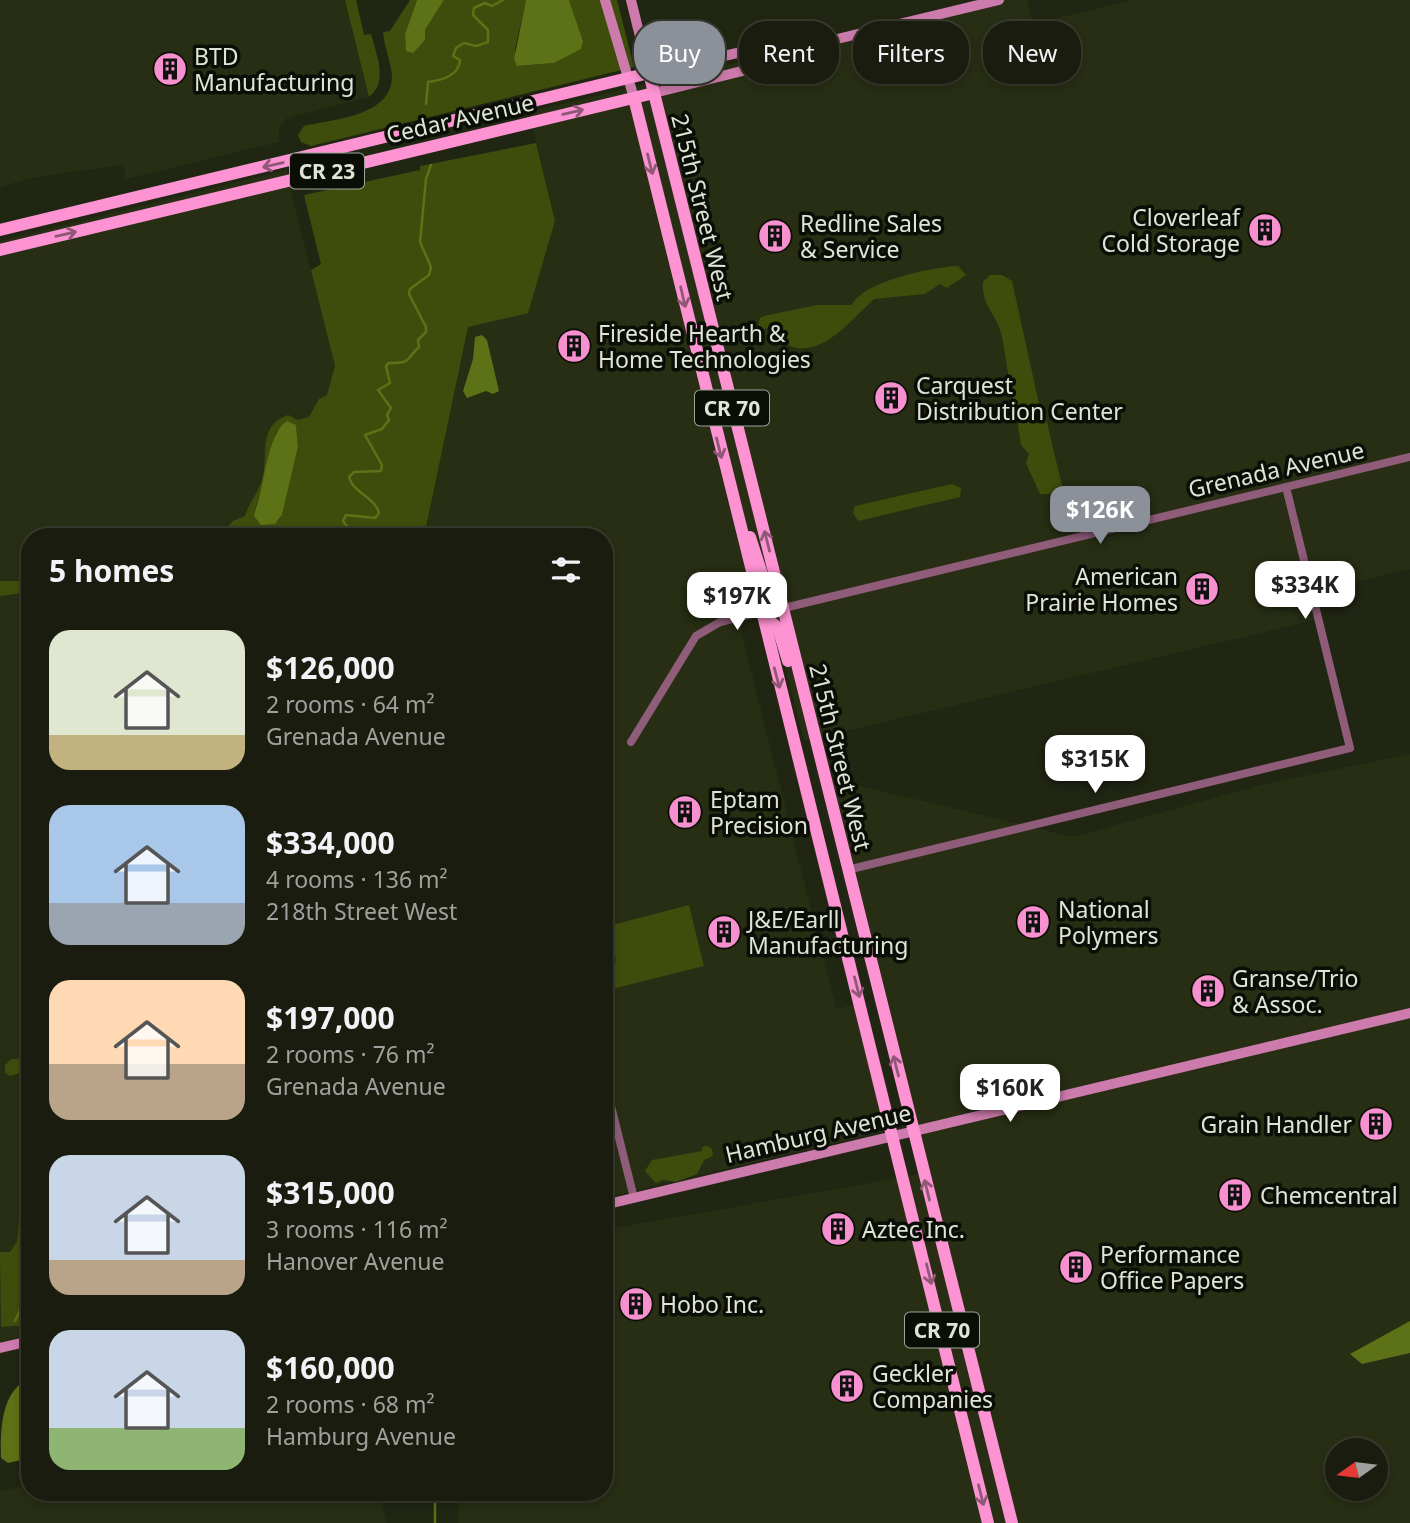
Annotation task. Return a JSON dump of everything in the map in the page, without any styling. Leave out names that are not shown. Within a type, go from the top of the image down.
[{"type":"main road","name":"Cedar Avenue","points":[[0,230],[634,78]]},
{"type":"main road","name":"215th Street West","points":[[652,84],[1012,1523]]},
{"type":"main road","name":"Cedar Avenue","points":[[0,250],[654,93]]},
{"type":"main road","name":"215th Street West","points":[[634,98],[988,1523]]},
{"type":"main road","points":[[729,487],[741,506],[766,587],[783,608]]},
{"type":"main road","points":[[760,612],[778,628],[818,751]]},
{"type":"street","points":[[605,0],[618,54],[624,61],[634,98]]},
{"type":"street","name":"215th Street West","points":[[631,0],[636,21]]},
{"type":"street","name":"Cedar Avenue","points":[[839,39],[999,0]]},
{"type":"street","name":"Cedar Avenue","points":[[654,93],[739,72]]},
{"type":"street","name":"Grenada Avenue","points":[[783,608],[1410,457]]},
{"type":"street","points":[[847,870],[1350,748],[1286,487]]},
{"type":"street","points":[[631,743],[696,636],[720,622],[760,612]]},
{"type":"street","name":"Hamburg Avenue","points":[[613,1203],[1410,1013]]},
{"type":"street","points":[[613,1114],[634,1198]]},
{"type":"street","points":[[0,1348],[21,1343]]},
{"type":"shaded area","points":[[0,0],[345,0],[369,97],[287,118],[279,129],[279,142],[126,179],[123,165],[36,177],[0,187]]},
{"type":"shaded area","points":[[345,0],[356,0],[364,35],[371,34],[378,59],[380,76],[375,91],[369,97]]},
{"type":"shaded area","points":[[410,0],[417,0],[405,34],[406,50],[425,30],[444,0],[526,0],[515,49],[518,66],[554,63],[583,41],[569,0],[617,0],[634,67],[311,146],[301,142],[298,135],[304,126],[359,114],[382,100],[389,90],[392,76],[383,32],[390,31]]},
{"type":"shaded area","points":[[417,0],[444,0],[425,30],[425,40],[413,53],[406,51],[405,34]]},
{"type":"shaded area","points":[[526,0],[569,0],[583,41],[581,49],[554,63],[517,66],[514,59]]},
{"type":"shaded area","points":[[999,0],[1027,0],[1032,21],[983,21],[983,84],[1081,84],[1081,21],[1045,21],[1132,0],[1410,0],[1410,569],[1313,592],[1319,619],[804,741],[771,611],[738,618],[836,1009],[858,1004],[885,1131],[613,1196],[613,989],[704,966],[689,905],[613,925],[613,528],[426,528],[468,326],[528,312],[555,221],[529,112],[646,84],[725,84],[725,65],[739,62],[739,84],[839,84],[839,38],[853,35],[853,84],[969,84],[969,21],[911,21]]},
{"type":"shaded area","points":[[536,143],[555,221],[528,313],[468,327],[426,528],[227,528],[233,521],[245,516],[262,481],[266,441],[272,426],[288,415],[298,420],[309,417],[319,399],[327,395],[335,366],[311,270],[321,264],[304,195],[420,170],[420,166]],"holes":[[[296,425],[298,447],[282,515],[278,521],[266,524],[255,511],[277,431]]]},
{"type":"shaded area","points":[[286,170],[335,366],[302,528],[21,528],[21,1344],[0,1349],[0,241]]},
{"type":"shaded area","points":[[958,266],[966,275],[947,288],[940,284],[925,294],[874,299],[832,338],[807,348],[794,347],[781,341],[778,330],[770,327],[761,330],[758,327],[760,318],[764,316],[817,305],[852,305],[859,296],[884,282],[916,272]]},
{"type":"shaded area","points":[[990,275],[1002,275],[1012,281],[1041,413],[1046,418],[1062,486],[1055,494],[1040,494],[1026,463],[1029,454],[1021,445],[1018,426],[1020,417],[1011,388],[1001,333],[983,290],[983,282]]},
{"type":"shaded area","points":[[482,335],[487,340],[499,391],[493,394],[486,391],[467,398],[463,391],[473,359],[475,337]]},
{"type":"shaded area","points":[[287,421],[296,425],[298,447],[282,515],[275,524],[261,525],[254,516],[270,449],[280,427]]},
{"type":"shaded area","points":[[952,484],[961,488],[960,497],[858,521],[853,513],[855,506]]},
{"type":"shaded area","points":[[21,580],[21,593],[0,596],[0,581]]},
{"type":"shaded area","points":[[1410,754],[1410,1523],[458,1523],[459,1501],[613,1501],[613,1228],[927,1173],[827,778],[1073,837],[1261,785]]},
{"type":"shaded area","points":[[689,905],[704,966],[613,989],[616,959],[613,925]]},
{"type":"shaded area","points":[[21,1058],[21,1073],[10,1076],[5,1073],[5,1065],[12,1059]]},
{"type":"shaded area","points":[[708,1146],[712,1149],[713,1156],[704,1160],[697,1174],[676,1182],[663,1180],[656,1183],[645,1171],[652,1160],[702,1151],[702,1147]]},
{"type":"shaded area","points":[[20,1211],[21,1326],[1,1327],[0,1252],[10,1252],[17,1241]]},
{"type":"shaded area","points":[[1410,1321],[1410,1353],[1362,1364],[1350,1354]]},
{"type":"shaded area","points":[[20,1384],[21,1460],[8,1463],[1,1458],[2,1424],[8,1401]]},
{"type":"shaded area","points":[[21,1487],[21,1501],[382,1501],[386,1523],[0,1523],[0,1491]]},
{"type":"waterway","points":[[426,104],[428,82],[444,78],[457,70],[460,60],[453,56],[456,48],[464,43],[476,46],[488,42],[488,30],[473,15],[474,8],[485,3],[492,6],[503,0]]},
{"type":"waterway","points":[[348,528],[343,521],[346,515],[375,518],[379,513],[349,477],[354,472],[381,471],[382,465],[365,435],[382,429],[389,420],[387,415],[391,408],[378,390],[390,383],[386,366],[407,360],[419,347],[418,340],[426,332],[409,294],[410,289],[429,275],[431,267],[420,242],[426,179],[431,165]]},
{"type":"waterway","points":[[15,1321],[21,1308]]},
{"type":"waterway","points":[[435,1501],[435,1523]]},
{"type":"place","name":"BTD Manufacturing","points":[[170,69]]},
{"type":"place","name":"Cloverleaf Cold Storage","points":[[1265,230]]},
{"type":"place","name":"Redline Sales & Service","points":[[775,236]]},
{"type":"place","name":"Fireside Hearth & Home Technologies","points":[[574,346]]},
{"type":"place","name":"Carquest Distribution Center","points":[[891,398]]},
{"type":"place","name":"American Prairie Homes","points":[[1202,589]]},
{"type":"place","name":"Eptam Precision","points":[[685,812]]},
{"type":"place","name":"National Polymers","points":[[1033,922]]},
{"type":"place","name":"J&E/Earll Manufacturing","points":[[724,932]]},
{"type":"place","name":"Granse/Trio & Assoc.","points":[[1208,991]]},
{"type":"place","name":"Grain Handler","points":[[1376,1124]]},
{"type":"place","name":"Chemcentral","points":[[1235,1195]]},
{"type":"place","name":"Aztec Inc.","points":[[838,1229]]},
{"type":"place","name":"Performance Office Papers","points":[[1076,1267]]},
{"type":"place","name":"Hobo Inc.","points":[[636,1304]]},
{"type":"place","name":"Geckler Companies","points":[[847,1386]]}]
